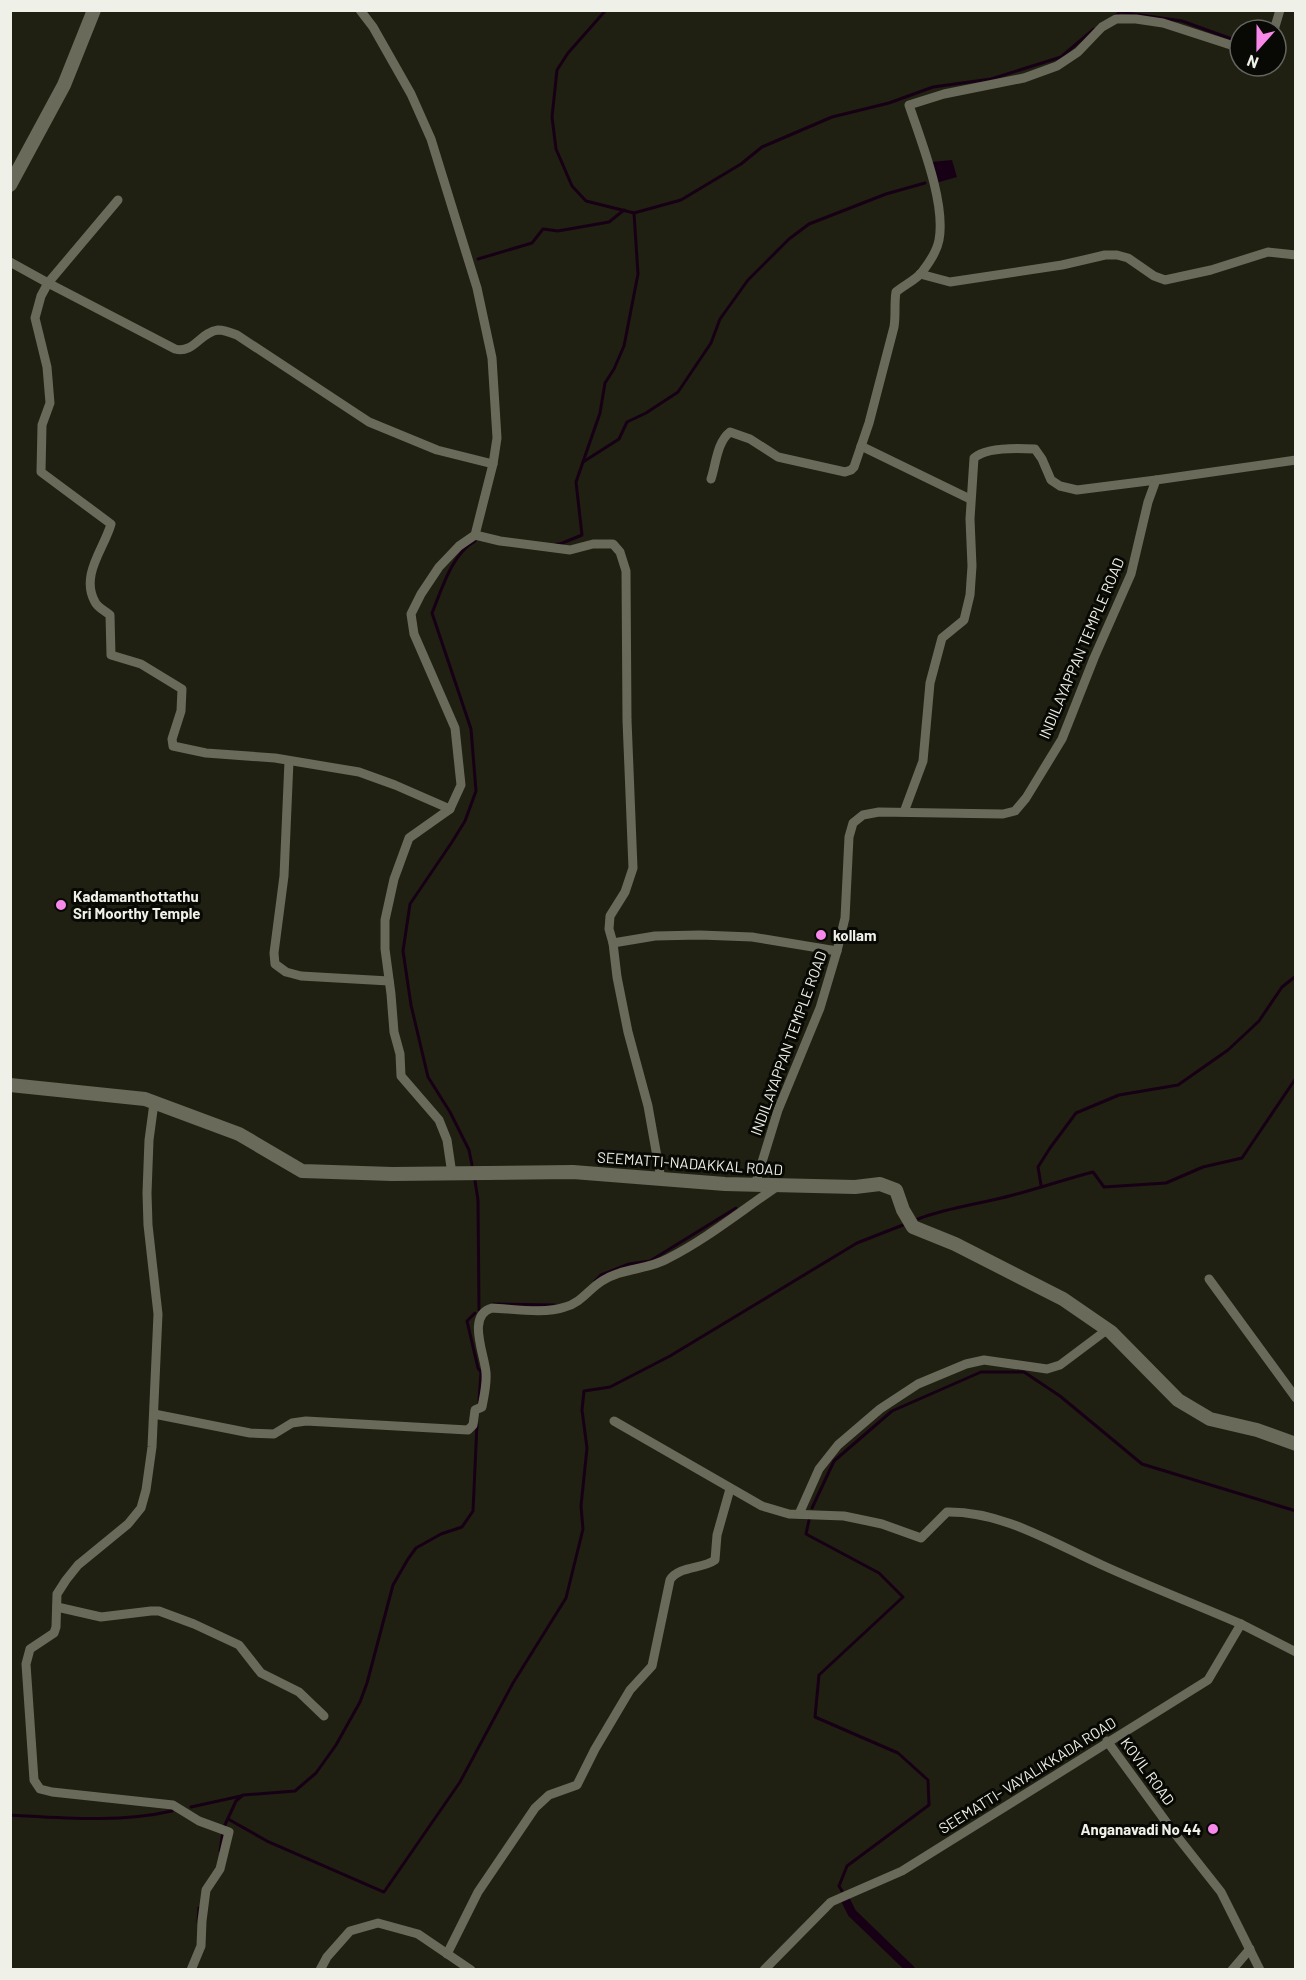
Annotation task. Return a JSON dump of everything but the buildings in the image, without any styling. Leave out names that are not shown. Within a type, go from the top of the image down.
[{"type":"street","points":[[10,185],[64,85],[94,10]]},
{"type":"street","points":[[360,10],[373,27],[411,94],[431,139],[477,288],[492,358],[497,438],[494,465],[475,536],[459,546],[439,567],[411,614],[414,634],[455,728],[461,785],[450,809],[409,838],[394,879],[384,920],[394,1032],[400,1054],[400,1076],[439,1120],[447,1140],[452,1174]]},
{"type":"street","points":[[711,479],[721,444],[730,432],[750,439],[778,457],[845,472],[851,471],[869,423],[894,327],[896,292],[921,274],[938,243],[940,230],[937,200],[926,153],[909,105],[944,93],[1024,78],[1057,66],[1078,52],[1102,27],[1116,19],[1163,23],[1228,44]]},
{"type":"street","points":[[118,200],[48,283],[40,296],[35,318],[47,367],[50,403],[42,425],[41,472],[111,524],[107,540],[93,564],[90,585],[95,604],[110,615],[111,656],[141,664],[182,689],[181,711],[172,740],[173,746],[206,753],[289,760],[359,772],[395,784],[450,809]]},
{"type":"street","points":[[921,274],[950,282],[1062,265],[1105,255],[1117,255],[1128,258],[1154,276],[1165,280],[1211,270],[1268,252],[1296,255]]},
{"type":"street","points":[[10,262],[175,349],[183,351],[190,348],[207,334],[219,330],[237,335],[369,422],[437,450],[494,465]]},
{"type":"street","points":[[861,447],[970,499]]},
{"type":"street","points":[[904,812],[922,761],[930,683],[942,638],[964,620],[970,595],[970,499],[974,458],[988,450],[1035,450],[1042,459],[1051,480],[1060,486],[1077,490],[1296,460]]},
{"type":"street","name":"INDILAYAPPAN TEMPLE ROAD","points":[[755,1185],[778,1110],[820,1008],[837,951],[845,918],[849,837],[853,823],[862,815],[879,812],[1003,814],[1015,811],[1026,798],[1062,740],[1094,658],[1131,574],[1148,502],[1156,480]]},
{"type":"street","points":[[475,536],[570,550],[593,544],[613,544],[620,552],[626,571],[627,720],[633,868],[625,892],[610,916],[609,928],[613,943],[616,977],[648,1106],[661,1179]]},
{"type":"street","points":[[289,760],[284,876],[274,953],[275,964],[286,972],[301,976],[389,981]]},
{"type":"street","points":[[613,943],[656,936],[700,935],[752,937],[837,951]]},
{"type":"street","name":"SEEMATTI-NADAKKAL ROAD","points":[[10,1086],[145,1099],[239,1134],[302,1172],[392,1174],[573,1172],[778,1186],[855,1187],[880,1184],[896,1190],[903,1210],[913,1227],[955,1244],[1063,1299],[1108,1329],[1178,1400],[1210,1419],[1257,1430],[1296,1444]]},
{"type":"street","points":[[154,1103],[149,1140],[147,1193],[148,1225],[158,1314],[152,1447],[146,1490],[141,1508],[128,1524],[78,1565],[57,1594],[54,1633],[30,1649],[26,1664],[34,1780],[40,1789],[173,1805],[199,1821],[229,1833],[220,1869],[206,1890],[201,1946],[191,1970]]},
{"type":"street","points":[[154,1414],[250,1433],[274,1434],[292,1423],[306,1421],[468,1430],[474,1425],[475,1410],[482,1407],[486,1374],[478,1322],[487,1310],[492,1308],[548,1310],[564,1308],[576,1303],[602,1281],[614,1275],[648,1267],[682,1251],[778,1186]]},
{"type":"street","points":[[1209,1279],[1296,1398]]},
{"type":"street","points":[[799,1514],[819,1469],[838,1444],[880,1409],[918,1384],[966,1364],[984,1360],[1047,1369],[1060,1365],[1108,1329]]},
{"type":"street","points":[[614,1421],[762,1506],[789,1514],[844,1516],[882,1524],[921,1538],[947,1512],[967,1512],[1025,1529],[1241,1624],[1296,1652]]},
{"type":"street","points":[[447,1954],[478,1892],[535,1808],[549,1795],[577,1785],[630,1690],[651,1666],[670,1580],[677,1573],[710,1564],[715,1560],[717,1535],[730,1489]]},
{"type":"street","points":[[57,1607],[101,1617],[159,1611],[194,1624],[239,1645],[261,1673],[299,1692],[324,1716]]},
{"type":"street","name":"SEEMATTI- VAYALIKKADA ROAD","points":[[764,1970],[831,1902],[902,1871],[1208,1680],[1241,1624]]},
{"type":"street","name":"KOVIL ROAD","points":[[1107,1741],[1221,1892],[1260,1970]]},
{"type":"street","points":[[320,1970],[350,1931],[378,1923],[418,1934],[471,1970]]},
{"type":"street","points":[[1232,1970],[1250,1949]]},
{"type":"shaded area","points":[[952,160],[957,177],[936,183],[932,162]]},
{"type":"waterway","points":[[606,10],[568,53],[557,70],[552,117],[556,149],[572,186],[586,201],[634,213]]},
{"type":"waterway","points":[[1115,16],[1120,12],[1182,21],[1228,38]]},
{"type":"waterway","points":[[556,544],[582,535],[576,482],[600,413],[605,383],[624,346],[638,274],[634,213],[681,200],[741,164],[762,147],[832,117],[889,103],[933,87],[991,79],[1061,57],[1094,29]]},
{"type":"waterway","points":[[583,462],[619,439],[627,422],[646,413],[678,392],[711,343],[720,319],[748,280],[789,239],[809,224],[886,194],[925,183]]},
{"type":"waterway","points":[[478,259],[532,243],[543,229],[558,231],[609,222],[624,210]]},
{"type":"waterway","points":[[472,1165],[469,1150],[450,1112],[428,1077],[411,1005],[403,951],[410,904],[465,821],[476,791],[471,729],[432,613],[453,564],[475,541]]},
{"type":"waterway","points":[[1041,1185],[1038,1167],[1076,1113],[1119,1095],[1178,1085],[1228,1050],[1259,1021],[1282,987],[1296,976]]},
{"type":"waterway","points":[[918,1219],[1093,1172],[1104,1187],[1166,1183],[1203,1167],[1242,1158],[1296,1078]]},
{"type":"waterway","points":[[475,1181],[478,1200],[479,1310]]},
{"type":"waterway","points":[[595,1281],[601,1275],[629,1264],[650,1261],[736,1208]]},
{"type":"waterway","points":[[228,1819],[267,1841],[384,1892],[460,1782],[513,1683],[566,1598],[583,1529],[581,1506],[587,1448],[582,1410],[584,1391],[610,1387],[670,1356],[857,1243],[903,1225]]},
{"type":"waterway","points":[[493,1304],[555,1305]]},
{"type":"waterway","points":[[475,1313],[467,1321],[478,1368],[481,1372],[479,1401]]},
{"type":"waterway","points":[[812,1508],[834,1461],[892,1411],[981,1372],[1024,1372],[1060,1396],[1142,1464],[1296,1511]]},
{"type":"waterway","points":[[224,1827],[236,1801],[243,1795],[295,1791],[316,1773],[336,1745],[360,1702],[393,1585],[408,1559],[416,1548],[441,1534],[462,1527],[473,1511],[477,1424]]},
{"type":"waterway","points":[[809,1520],[806,1534],[879,1573],[903,1597],[819,1675],[815,1717],[898,1753],[928,1780],[929,1805],[847,1866],[839,1886],[842,1891]]},
{"type":"waterway","points":[[191,1807],[241,1796]]},
{"type":"waterway","points":[[10,1815],[112,1818],[172,1811]]},
{"type":"waterway","points":[[220,1851],[223,1831]]},
{"type":"waterway","points":[[846,1901],[852,1913],[911,1970]]},
{"type":"waterway","points":[[198,1922],[199,1908]]},
{"type":"place","name":"Kadamanthottathu Sri Moorthy Temple","points":[[61,905]]},
{"type":"place","name":"kollam","points":[[821,935]]},
{"type":"place","name":"Anganavadi No 44","points":[[1213,1829]]}]
